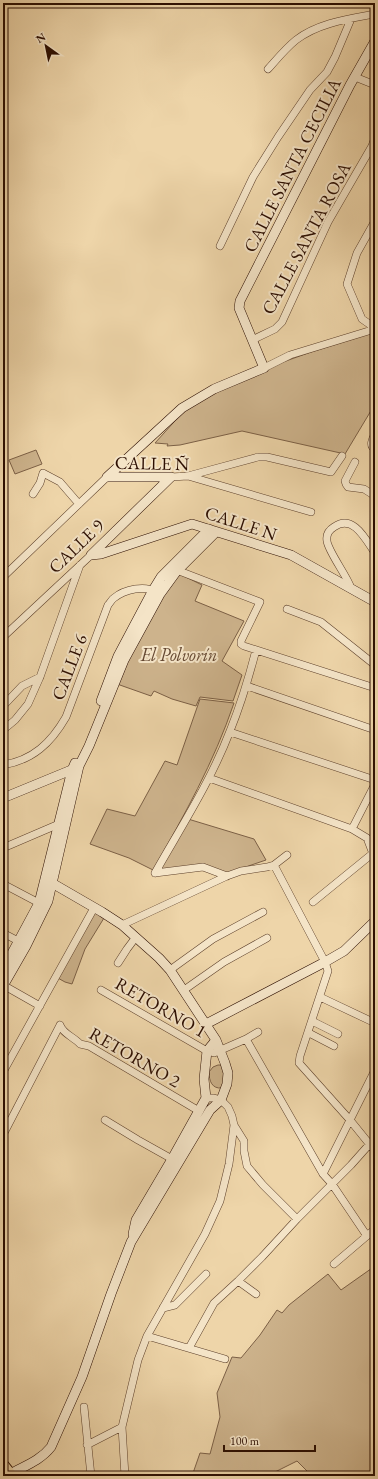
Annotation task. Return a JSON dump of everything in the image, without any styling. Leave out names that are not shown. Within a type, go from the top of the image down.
[{"type":"street","points":[[268,69],[295,40],[306,33],[337,22],[375,14]]},
{"type":"street","points":[[220,246],[253,177],[310,90],[326,72],[335,58],[351,19]]},
{"type":"street","name":"CALLE SANTA CECILIA","points":[[252,340],[239,304],[355,77],[375,41]]},
{"type":"street","points":[[355,77],[375,85]]},
{"type":"street","name":"CALLE SANTA ROSA","points":[[252,340],[275,329],[282,322],[328,222],[372,146],[375,138]]},
{"type":"street","points":[[375,221],[357,253],[347,284],[362,319],[375,329]]},
{"type":"street","points":[[107,477],[182,408],[214,389],[264,368],[290,355],[375,329]]},
{"type":"street","points":[[252,340],[264,368]]},
{"type":"street","points":[[375,435],[371,443],[375,449]]},
{"type":"street","points":[[188,476],[258,457],[267,457],[331,472],[342,456]]},
{"type":"street","points":[[355,462],[345,481],[346,484],[348,487],[364,489],[375,496]]},
{"type":"street","points":[[32,494],[40,483],[43,473],[60,482],[79,504]]},
{"type":"street","name":"CALLE Ñ","points":[[3,576],[107,477],[188,476],[311,512]]},
{"type":"street","name":"CALLE 9","points":[[3,637],[91,555],[171,477]]},
{"type":"street","name":"CALLE N","points":[[91,555],[101,554],[192,524],[290,555]]},
{"type":"street","points":[[351,588],[348,579],[328,544],[327,536],[330,530],[339,524],[351,524],[358,529],[375,553]]},
{"type":"street","points":[[3,970],[45,909],[48,882],[59,824],[76,768],[89,746],[124,660],[156,592],[167,582],[174,569],[213,531]]},
{"type":"street","points":[[290,555],[375,602]]},
{"type":"street","points":[[290,555],[298,564],[375,608]]},
{"type":"street","points":[[3,730],[15,720],[26,707],[40,677],[80,565]]},
{"type":"street","points":[[174,569],[260,602],[241,641],[241,644],[244,646],[374,686]]},
{"type":"street","name":"CALLE 6","points":[[3,765],[28,758],[46,745],[57,733],[66,717],[108,605],[115,597],[139,588],[156,592]]},
{"type":"street","points":[[287,609],[321,622],[375,665]]},
{"type":"street","points":[[227,876],[203,867],[155,873],[209,778],[230,732],[246,686],[256,650]]},
{"type":"street","points":[[3,706],[22,686],[40,677]]},
{"type":"street","points":[[246,686],[375,730]]},
{"type":"street","points":[[230,732],[375,780]]},
{"type":"street","points":[[3,798],[76,768]]},
{"type":"street","points":[[40,1006],[3,985],[48,882],[76,768]]},
{"type":"street","points":[[209,778],[352,829],[368,838],[374,857],[313,902]]},
{"type":"street","points":[[352,829],[375,784]]},
{"type":"street","points":[[3,848],[59,824]]},
{"type":"street","points":[[368,838],[375,835]]},
{"type":"street","points":[[122,925],[227,876],[241,871],[274,865],[288,855]]},
{"type":"street","points":[[274,865],[325,962],[328,971],[299,1063],[350,1120],[375,1151]]},
{"type":"street","points":[[48,882],[122,925],[170,970],[216,1040],[228,1073],[227,1084],[221,1100],[210,1110],[131,1242]]},
{"type":"street","points":[[3,884],[39,903]]},
{"type":"street","points":[[3,1072],[94,908]]},
{"type":"street","points":[[170,970],[213,939],[263,912]]},
{"type":"street","points":[[206,1024],[344,951],[375,921]]},
{"type":"street","points":[[3,933],[22,944]]},
{"type":"street","points":[[118,963],[136,937]]},
{"type":"street","points":[[184,990],[224,962],[267,938]]},
{"type":"street","name":"RETORNO 1","points":[[101,990],[206,1051]]},
{"type":"street","points":[[320,997],[375,1023]]},
{"type":"street","points":[[312,1021],[338,1034]]},
{"type":"street","name":"RETORNO 2","points":[[3,1135],[60,1026],[62,1031],[80,1044],[89,1046],[200,1110]]},
{"type":"street","points":[[206,1051],[214,1053],[220,1051],[258,1032]]},
{"type":"street","points":[[309,1033],[334,1046]]},
{"type":"street","points":[[246,1039],[323,1174],[332,1184],[367,1236]]},
{"type":"street","points":[[7,1473],[38,1459],[51,1447],[82,1377],[131,1242],[136,1220],[206,1098],[204,1079],[206,1051],[216,1040]]},
{"type":"street","points":[[323,1174],[375,1070]]},
{"type":"street","points":[[206,1098],[221,1100],[228,1107],[234,1125],[242,1135],[244,1141],[247,1166],[297,1219]]},
{"type":"street","points":[[105,1120],[172,1159]]},
{"type":"street","points":[[125,1476],[122,1427],[138,1360],[147,1336],[205,1234],[220,1201],[229,1164],[234,1125]]},
{"type":"street","points":[[189,1348],[214,1303],[238,1281],[375,1138]]},
{"type":"street","points":[[334,1264],[375,1229]]},
{"type":"street","points":[[163,1308],[174,1305],[206,1274]]},
{"type":"street","points":[[238,1281],[256,1294]]},
{"type":"street","points":[[147,1336],[225,1359]]},
{"type":"street","points":[[84,1407],[91,1476]]},
{"type":"street","points":[[87,1445],[122,1427]]},
{"type":"green space","points":[[375,332],[375,404],[345,454],[242,431],[180,445],[167,446],[168,444],[155,443],[183,412],[244,376],[311,352]]},
{"type":"green space","points":[[36,450],[42,464],[15,474],[9,460]]},
{"type":"green space","name":"El Polvorín","points":[[176,572],[202,585],[195,601],[244,621],[222,661],[242,675],[233,701],[200,697],[196,706],[172,699],[154,691],[151,696],[117,684],[149,616]]},
{"type":"green space","points":[[200,699],[234,703],[208,768],[153,870],[129,858],[90,844],[107,809],[135,816],[165,761],[177,765]]},
{"type":"green space","points":[[188,819],[254,839],[266,860],[228,873],[202,865],[159,871]]},
{"type":"green space","points":[[95,911],[104,918],[85,949],[72,984],[65,982],[56,977]]},
{"type":"green space","points":[[222,1065],[226,1081],[222,1088],[213,1086],[210,1078],[209,1072],[213,1067]]},
{"type":"green space","points":[[375,1266],[375,1476],[312,1476],[297,1461],[275,1472],[277,1476],[192,1476],[200,1453],[210,1454],[220,1417],[217,1393],[232,1357],[241,1358],[260,1335],[277,1310],[282,1313],[289,1305],[328,1274],[341,1290]]}]
